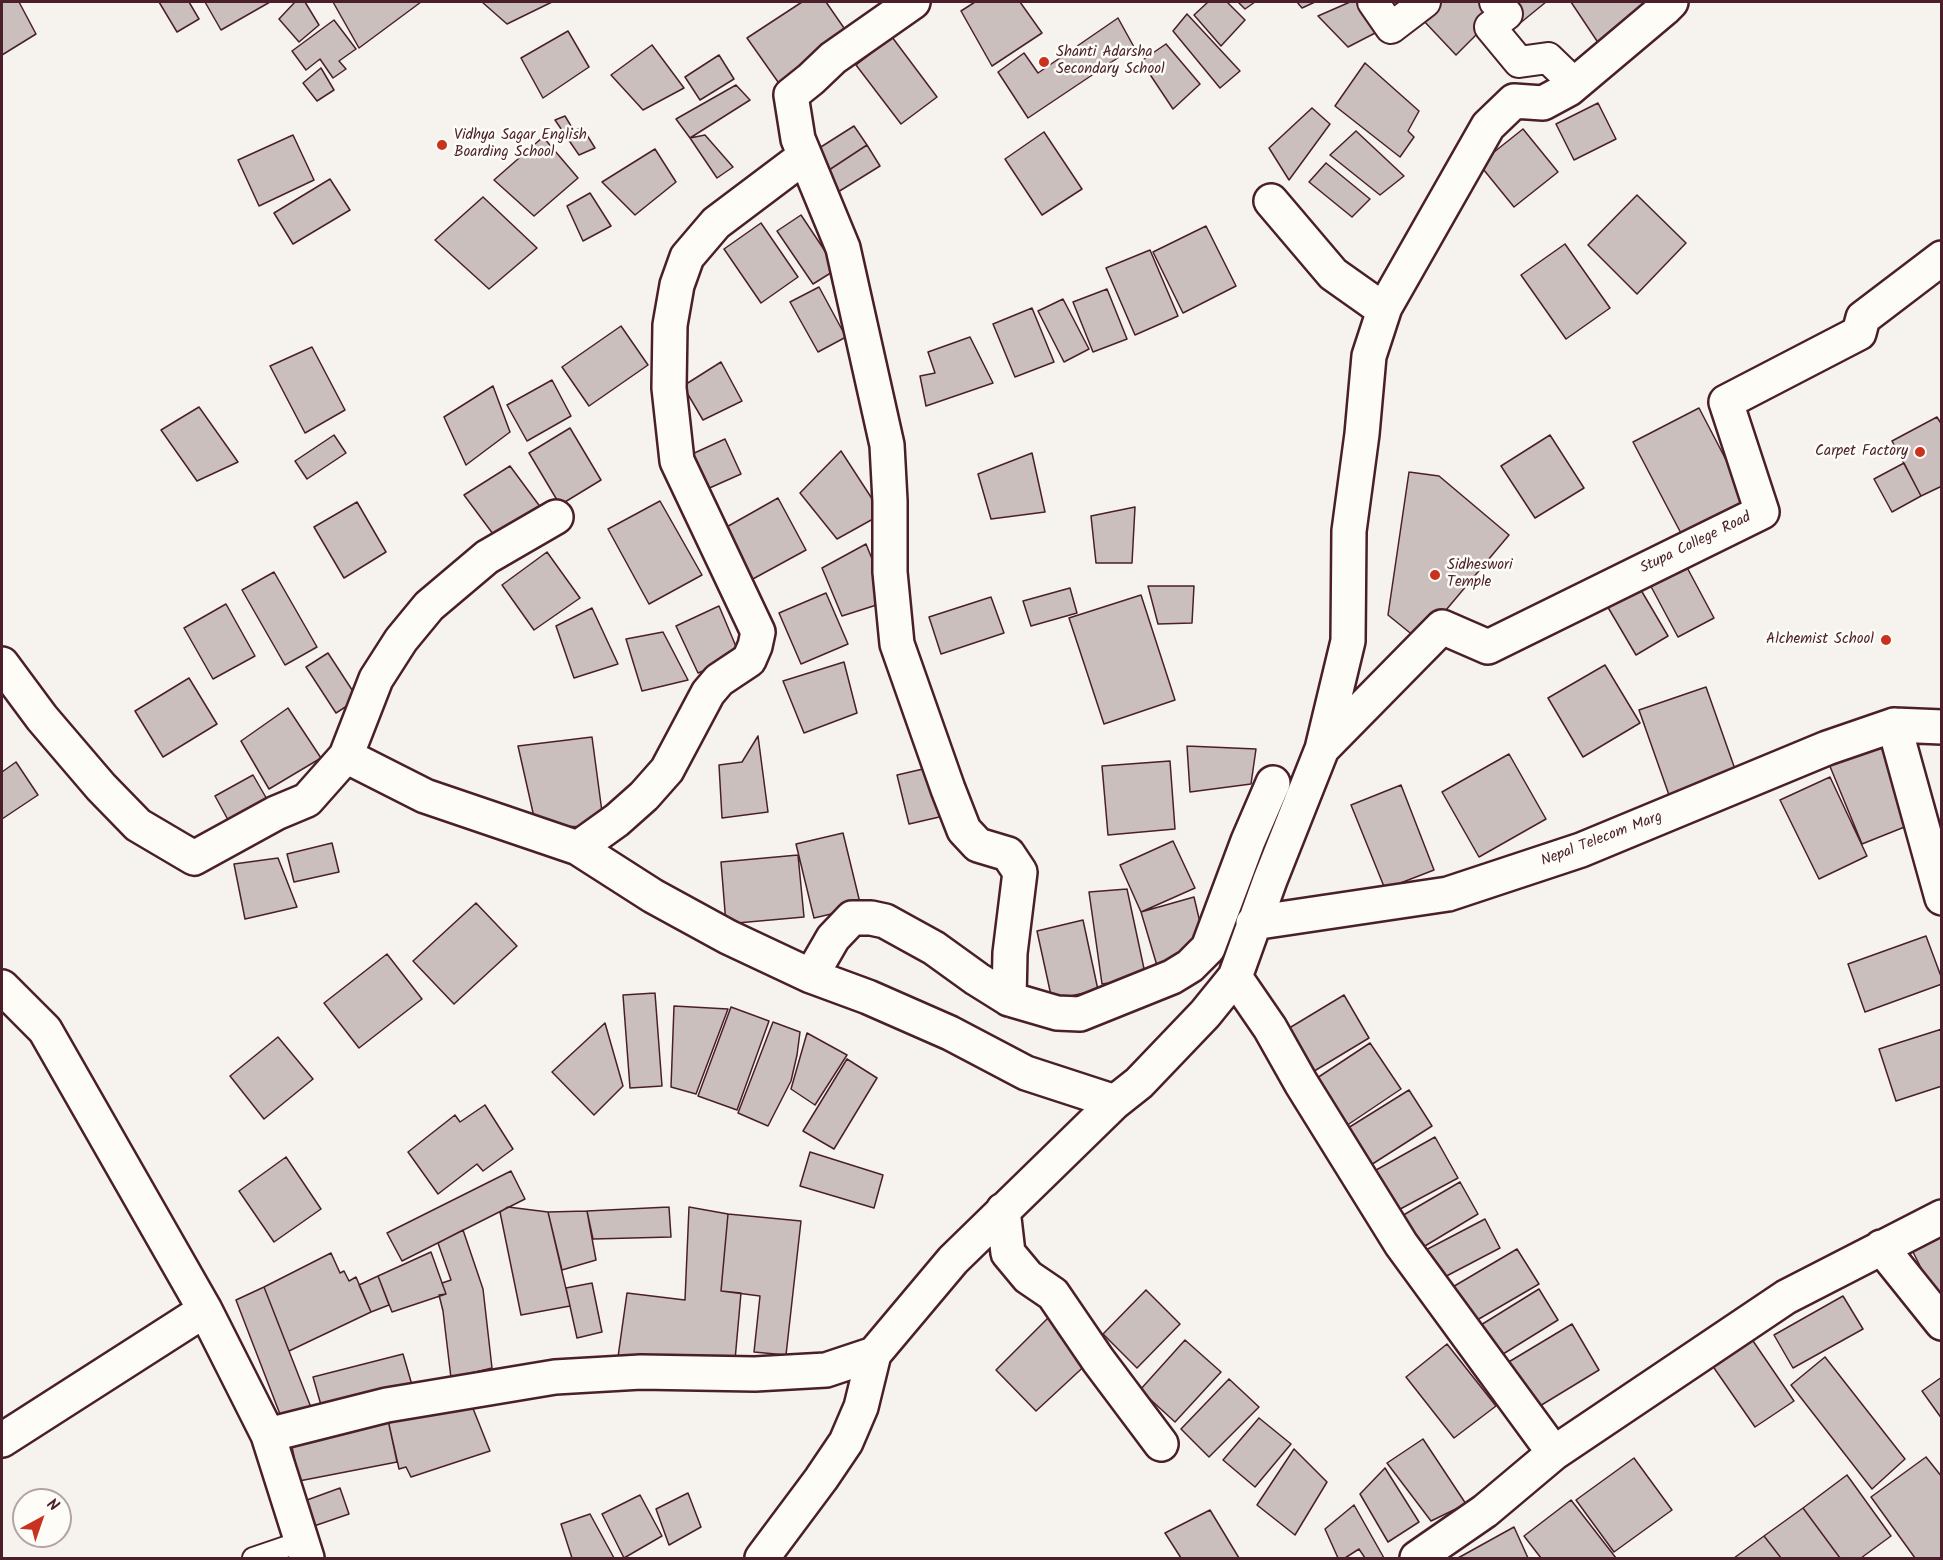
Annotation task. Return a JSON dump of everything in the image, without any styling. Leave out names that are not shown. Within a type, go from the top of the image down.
[{"type":"street","points":[[913,2],[833,58],[791,94],[798,139],[843,248],[887,446],[890,572],[897,644],[964,830],[978,845],[1008,854],[1020,872],[1010,953],[1009,999]]},
{"type":"street","points":[[1373,2],[1391,28],[1425,2]]},
{"type":"street","points":[[1495,2],[1508,14],[1490,27],[1519,62],[1548,58],[1575,84]]},
{"type":"street","points":[[762,1558],[846,1442],[861,1407],[874,1354],[953,1260],[1115,1102],[1139,1083],[1196,1023],[1235,977],[1253,923],[1322,749],[1348,641],[1349,531],[1369,357],[1385,307],[1488,126],[1514,101],[1543,103],[1569,89],[1671,2]]},
{"type":"street","points":[[578,848],[644,796],[667,770],[708,693],[719,680],[749,660],[755,646],[758,632],[678,461],[669,388],[670,325],[677,285],[687,257],[716,223],[805,156]]},
{"type":"street","points":[[1271,201],[1333,274],[1374,303],[1385,307]]},
{"type":"street","name":"Stupa College Road","points":[[1322,749],[1442,627],[1488,647],[1762,512],[1726,402],[1859,333],[1863,318],[1941,258]]},
{"type":"street","points":[[2,664],[71,753],[138,825],[194,858],[276,813],[307,800],[346,756],[376,679],[400,640],[429,606],[487,557],[556,517]]},
{"type":"street","points":[[1894,725],[1941,898]]},
{"type":"street","name":"Nepal Telecom Marg","points":[[1253,923],[1448,894],[1581,850],[1827,748],[1894,725],[1941,727]]},
{"type":"street","points":[[346,756],[425,795],[578,848],[653,896],[728,937],[812,976],[868,997],[950,1034],[1026,1073],[1115,1102]]},
{"type":"street","points":[[812,976],[833,938],[852,918],[871,918],[885,921],[934,948],[1009,999],[1057,1012],[1080,1014],[1172,977],[1195,962],[1208,948],[1248,841],[1273,783]]},
{"type":"street","points":[[1235,977],[1270,1028],[1301,1083],[1401,1244],[1554,1454]]},
{"type":"street","points":[[2,987],[45,1030],[205,1310],[268,1436],[305,1550]]},
{"type":"street","points":[[1003,1210],[1008,1253],[1028,1277],[1053,1294],[1098,1360],[1161,1444]]},
{"type":"street","points":[[1417,1558],[1485,1511],[1554,1454],[1786,1297],[1941,1217]]},
{"type":"street","points":[[1881,1247],[1941,1323]]},
{"type":"street","points":[[2,1440],[205,1310]]},
{"type":"street","points":[[268,1436],[387,1405],[555,1377],[641,1372],[755,1374],[826,1370],[874,1354]]},
{"type":"lane","points":[[253,1558],[305,1550]]},
{"type":"building","points":[[2,2],[19,2],[36,34],[2,55]]},
{"type":"building","points":[[159,2],[189,2],[199,19],[177,32]]},
{"type":"building","points":[[205,2],[270,2],[221,30]]},
{"type":"building","points":[[295,2],[305,2],[319,25],[299,42],[279,19]]},
{"type":"building","points":[[333,2],[421,2],[359,48]]},
{"type":"building","points":[[482,2],[552,2],[507,24]]},
{"type":"building","points":[[802,2],[826,2],[844,28],[783,89],[747,38]]},
{"type":"building","points":[[975,2],[1020,2],[1042,33],[992,66],[961,11]]},
{"type":"building","points":[[1208,2],[1227,2],[1245,20],[1221,46],[1194,15]]},
{"type":"building","points":[[1238,2],[1255,2],[1245,9]]},
{"type":"building","points":[[1297,2],[1315,2],[1302,8]]},
{"type":"building","points":[[1350,2],[1357,2],[1381,30],[1348,47],[1318,16]]},
{"type":"building","points":[[1442,2],[1484,2],[1497,14],[1456,55],[1422,19]]},
{"type":"building","points":[[1506,2],[1546,2],[1519,24]]},
{"type":"building","points":[[1571,2],[1642,2],[1651,14],[1601,47]]},
{"type":"building","points":[[1187,14],[1240,71],[1220,88],[1173,31]]},
{"type":"building","points":[[1118,18],[1134,47],[1028,118],[998,72],[1024,53],[1038,73]]},
{"type":"building","points":[[334,20],[356,49],[339,61],[346,69],[333,78],[320,59],[306,70],[292,51]]},
{"type":"building","points":[[568,31],[589,67],[543,98],[521,58]]},
{"type":"building","points":[[892,37],[937,97],[901,124],[856,65]]},
{"type":"building","points":[[1166,44],[1200,84],[1173,109],[1141,61]]},
{"type":"building","points":[[652,45],[684,88],[643,110],[611,75]]},
{"type":"building","points":[[719,55],[734,79],[700,100],[685,77]]},
{"type":"building","points":[[1365,63],[1419,111],[1408,131],[1414,137],[1400,157],[1335,106]]},
{"type":"building","points":[[321,68],[334,90],[317,101],[303,83]]},
{"type":"building","points":[[736,85],[750,100],[690,138],[676,119]]},
{"type":"building","points":[[1598,103],[1616,139],[1574,160],[1556,124]]},
{"type":"building","points":[[1312,108],[1330,124],[1289,180],[1269,148]]},
{"type":"building","points":[[565,116],[574,131],[582,127],[595,148],[579,155],[555,120]]},
{"type":"building","points":[[854,126],[867,145],[826,172],[813,152]]},
{"type":"building","points":[[1523,129],[1558,172],[1514,207],[1479,164]]},
{"type":"building","points":[[1356,131],[1404,176],[1380,195],[1330,155]]},
{"type":"building","points":[[1044,132],[1082,189],[1042,215],[1005,159]]},
{"type":"building","points":[[293,135],[314,180],[259,206],[238,160]]},
{"type":"building","points":[[705,135],[733,167],[717,178],[690,138]]},
{"type":"building","points":[[543,137],[578,178],[534,216],[494,180]]},
{"type":"building","points":[[867,145],[880,166],[838,192],[826,172]]},
{"type":"building","points":[[655,149],[676,182],[635,215],[602,182]]},
{"type":"building","points":[[1326,163],[1370,199],[1352,217],[1309,182]]},
{"type":"building","points":[[330,179],[350,210],[293,244],[274,213]]},
{"type":"building","points":[[590,193],[611,226],[583,241],[567,206]]},
{"type":"building","points":[[1637,195],[1686,243],[1637,294],[1588,245]]},
{"type":"building","points":[[483,197],[537,248],[489,289],[435,240]]},
{"type":"building","points":[[801,215],[837,269],[813,284],[777,231]]},
{"type":"building","points":[[761,223],[798,277],[761,303],[724,249]]},
{"type":"building","points":[[1206,226],[1236,286],[1183,313],[1153,252]]},
{"type":"building","points":[[1565,244],[1610,308],[1566,339],[1521,275]]},
{"type":"building","points":[[1150,250],[1178,316],[1135,335],[1106,268]]},
{"type":"building","points":[[819,287],[846,337],[818,352],[790,302]]},
{"type":"building","points":[[1107,289],[1127,339],[1093,352],[1073,302]]},
{"type":"building","points":[[1063,299],[1089,349],[1064,362],[1038,311]]},
{"type":"building","points":[[1032,308],[1054,362],[1015,377],[993,324]]},
{"type":"building","points":[[621,326],[648,365],[589,406],[562,367]]},
{"type":"building","points":[[970,337],[993,383],[926,406],[920,376],[935,373],[928,352]]},
{"type":"building","points":[[312,347],[345,410],[305,433],[270,366]]},
{"type":"building","points":[[721,362],[742,401],[703,420],[683,386]]},
{"type":"building","points":[[552,380],[571,416],[527,441],[507,405]]},
{"type":"building","points":[[493,386],[510,432],[466,465],[444,417]]},
{"type":"building","points":[[199,407],[238,462],[197,481],[161,430]]},
{"type":"building","points":[[1699,408],[1748,502],[1683,537],[1633,442]]},
{"type":"building","name":"Carpet Factory","points":[[1937,417],[1942,425],[1942,486],[1921,496],[1892,441]]},
{"type":"building","points":[[570,428],[601,480],[560,505],[529,453]]},
{"type":"building","points":[[334,435],[346,453],[307,479],[295,461]]},
{"type":"building","points":[[1550,435],[1584,488],[1535,518],[1501,466]]},
{"type":"building","points":[[725,439],[741,474],[705,490],[690,455]]},
{"type":"building","points":[[841,451],[882,514],[837,539],[800,493]]},
{"type":"building","points":[[1032,453],[1045,512],[991,519],[978,474]]},
{"type":"building","points":[[1904,463],[1921,496],[1892,512],[1874,479]]},
{"type":"building","points":[[510,466],[547,516],[496,538],[464,495]]},
{"type":"building","name":"Sidheswori Temple","points":[[1409,472],[1439,476],[1509,535],[1420,641],[1388,615]]},
{"type":"building","points":[[778,498],[806,550],[751,580],[723,529]]},
{"type":"building","points":[[660,501],[702,575],[649,604],[608,529]]},
{"type":"building","points":[[357,502],[386,552],[344,578],[314,527]]},
{"type":"building","points":[[1135,507],[1132,563],[1096,563],[1091,516]]},
{"type":"building","points":[[866,544],[889,601],[842,616],[822,568]]},
{"type":"building","points":[[547,552],[580,598],[534,630],[502,585]]},
{"type":"building","points":[[1683,560],[1714,618],[1678,637],[1647,579]]},
{"type":"building","points":[[274,572],[317,647],[285,665],[242,590]]},
{"type":"building","points":[[1638,585],[1668,636],[1636,655],[1606,604]]},
{"type":"building","points":[[1148,586],[1194,586],[1192,623],[1158,624]]},
{"type":"building","points":[[1070,588],[1077,613],[1031,626],[1023,601]]},
{"type":"building","points":[[826,593],[848,644],[801,664],[779,613]]},
{"type":"building","points":[[1141,595],[1175,700],[1104,724],[1069,618]]},
{"type":"building","points":[[991,597],[1004,633],[941,654],[929,617]]},
{"type":"building","points":[[226,604],[255,656],[213,679],[184,628]]},
{"type":"building","points":[[719,606],[740,656],[698,673],[676,626]]},
{"type":"building","points":[[592,608],[618,664],[574,678],[556,626]]},
{"type":"building","points":[[663,632],[688,680],[642,691],[626,639]]},
{"type":"building","points":[[328,653],[358,699],[336,713],[306,667]]},
{"type":"building","points":[[844,662],[857,713],[804,733],[783,681]]},
{"type":"building","points":[[1605,665],[1640,723],[1583,757],[1548,698]]},
{"type":"building","points":[[189,678],[217,724],[163,757],[135,711]]},
{"type":"building","points":[[1706,687],[1736,772],[1669,795],[1639,710]]},
{"type":"building","points":[[288,708],[321,758],[269,789],[241,741]]},
{"type":"building","points":[[758,736],[768,812],[722,818],[719,765],[742,762]]},
{"type":"building","points":[[592,737],[604,827],[536,826],[518,746]]},
{"type":"building","points":[[1884,741],[1917,822],[1862,844],[1829,764]]},
{"type":"building","points":[[1187,746],[1256,749],[1251,784],[1190,792]]},
{"type":"building","points":[[1509,754],[1546,819],[1479,857],[1442,792]]},
{"type":"building","points":[[1170,761],[1175,829],[1108,835],[1102,766]]},
{"type":"building","points":[[16,762],[38,795],[2,819],[2,772]]},
{"type":"building","points":[[936,766],[948,815],[909,824],[897,775]]},
{"type":"building","points":[[253,775],[272,808],[233,829],[215,796]]},
{"type":"building","points":[[1830,777],[1867,856],[1819,879],[1780,800]]},
{"type":"building","points":[[1401,785],[1434,870],[1385,889],[1351,805]]},
{"type":"building","points":[[843,833],[861,907],[814,918],[796,844]]},
{"type":"building","points":[[1173,841],[1195,888],[1141,912],[1120,865]]},
{"type":"building","points":[[332,843],[339,872],[294,882],[287,854]]},
{"type":"building","points":[[798,855],[804,917],[726,924],[721,862]]},
{"type":"building","points":[[278,858],[297,907],[245,919],[234,864]]},
{"type":"building","points":[[1127,889],[1146,978],[1102,984],[1089,892]]},
{"type":"building","points":[[1194,897],[1205,944],[1158,969],[1141,912]]},
{"type":"building","points":[[476,903],[517,946],[454,1004],[413,961]]},
{"type":"building","points":[[1083,920],[1098,990],[1052,1000],[1037,931]]},
{"type":"building","points":[[1926,936],[1942,984],[1865,1012],[1848,964]]},
{"type":"building","points":[[387,954],[422,999],[359,1048],[324,1003]]},
{"type":"building","points":[[655,993],[662,1086],[630,1088],[623,995]]},
{"type":"building","points":[[1344,995],[1369,1038],[1306,1076],[1281,1033]]},
{"type":"building","points":[[674,1006],[728,1009],[696,1094],[671,1087]]},
{"type":"building","points":[[731,1007],[769,1021],[737,1110],[698,1096]]},
{"type":"building","points":[[773,1022],[800,1032],[791,1081],[768,1126],[738,1113]]},
{"type":"building","points":[[605,1023],[623,1086],[594,1115],[552,1072]]},
{"type":"building","points":[[1942,1029],[1942,1086],[1896,1101],[1879,1049]]},
{"type":"building","points":[[807,1033],[847,1055],[815,1105],[791,1089]]},
{"type":"building","points":[[278,1037],[313,1079],[264,1119],[230,1076]]},
{"type":"building","points":[[1370,1043],[1401,1089],[1340,1130],[1308,1084]]},
{"type":"building","points":[[847,1059],[877,1078],[834,1149],[803,1131]]},
{"type":"building","points":[[1409,1090],[1432,1126],[1363,1170],[1340,1133]]},
{"type":"building","points":[[485,1105],[513,1149],[483,1171],[477,1164],[438,1194],[408,1152],[455,1115],[460,1122]]},
{"type":"building","points":[[1435,1137],[1458,1178],[1391,1214],[1369,1174]]},
{"type":"building","points":[[810,1152],[883,1175],[874,1208],[800,1186]]},
{"type":"building","points":[[286,1157],[321,1209],[274,1242],[239,1191]]},
{"type":"building","points":[[511,1171],[525,1199],[402,1261],[387,1233]]},
{"type":"building","points":[[1460,1182],[1478,1214],[1415,1252],[1395,1220]]},
{"type":"building","points":[[508,1207],[548,1212],[570,1306],[521,1315],[500,1212]]},
{"type":"building","points":[[669,1207],[671,1237],[593,1239],[587,1211]]},
{"type":"building","points":[[689,1207],[728,1214],[721,1291],[741,1293],[735,1360],[618,1357],[627,1293],[685,1300]]},
{"type":"building","points":[[587,1211],[596,1260],[562,1270],[548,1212]]},
{"type":"building","points":[[728,1214],[801,1221],[786,1355],[754,1352],[760,1296],[721,1291]]},
{"type":"building","points":[[1485,1219],[1500,1248],[1435,1282],[1420,1253]]},
{"type":"building","points":[[463,1230],[483,1289],[492,1368],[451,1378],[439,1295],[446,1294],[442,1283],[451,1280],[438,1243]]},
{"type":"building","points":[[1942,1233],[1942,1295],[1936,1298],[1911,1248]]},
{"type":"building","points":[[1517,1249],[1539,1284],[1472,1323],[1451,1288]]},
{"type":"building","points":[[431,1252],[446,1294],[392,1312],[378,1276]]},
{"type":"building","points":[[331,1253],[340,1273],[344,1271],[349,1281],[356,1277],[371,1312],[289,1351],[264,1287]]},
{"type":"building","points":[[378,1276],[389,1305],[371,1312],[359,1285]]},
{"type":"building","points":[[592,1283],[602,1332],[577,1338],[566,1288]]},
{"type":"building","points":[[264,1287],[312,1410],[283,1422],[236,1300]]},
{"type":"building","points":[[1539,1289],[1558,1320],[1495,1359],[1476,1328]]},
{"type":"building","points":[[1146,1290],[1180,1324],[1137,1368],[1103,1334]]},
{"type":"building","points":[[1843,1296],[1863,1329],[1793,1368],[1774,1335]]},
{"type":"building","points":[[1051,1315],[1091,1360],[1036,1411],[996,1370]]},
{"type":"building","points":[[1572,1324],[1599,1370],[1530,1412],[1502,1366]]},
{"type":"building","points":[[1751,1338],[1794,1401],[1755,1427],[1712,1365]]},
{"type":"building","points":[[1185,1340],[1221,1372],[1175,1422],[1140,1390]]},
{"type":"building","points":[[1447,1344],[1496,1406],[1454,1438],[1406,1377]]},
{"type":"building","points":[[403,1354],[414,1392],[323,1412],[313,1377]]},
{"type":"building","points":[[1825,1357],[1905,1459],[1872,1489],[1791,1385]]},
{"type":"building","points":[[1942,1377],[1942,1419],[1922,1391]]},
{"type":"building","points":[[1229,1379],[1259,1407],[1209,1457],[1181,1429]]},
{"type":"building","points":[[470,1401],[490,1451],[411,1477],[406,1467],[399,1469],[388,1420]]},
{"type":"building","points":[[1259,1418],[1291,1444],[1255,1487],[1223,1460]]},
{"type":"building","points":[[388,1420],[397,1462],[299,1481],[291,1442]]},
{"type":"building","points":[[1423,1439],[1466,1504],[1431,1521],[1387,1463]]},
{"type":"building","points":[[1294,1449],[1327,1482],[1295,1535],[1257,1505]]},
{"type":"building","points":[[1926,1457],[1942,1477],[1942,1558],[1915,1558],[1871,1497]]},
{"type":"building","points":[[1634,1458],[1672,1510],[1614,1552],[1576,1500]]},
{"type":"building","points":[[1385,1468],[1419,1522],[1388,1542],[1360,1494]]},
{"type":"building","points":[[1847,1475],[1891,1536],[1861,1558],[1840,1558],[1803,1508]]},
{"type":"building","points":[[340,1488],[349,1514],[314,1526],[307,1500]]},
{"type":"building","points":[[688,1493],[701,1527],[669,1545],[656,1509]]},
{"type":"building","points":[[640,1495],[662,1536],[624,1558],[602,1514]]},
{"type":"building","points":[[1571,1500],[1616,1558],[1541,1558],[1524,1536]]},
{"type":"building","points":[[1354,1505],[1384,1558],[1365,1558],[1359,1549],[1345,1558],[1338,1558],[1325,1529]]},
{"type":"building","points":[[1803,1508],[1840,1558],[1781,1558],[1764,1536]]},
{"type":"building","points":[[1210,1510],[1239,1558],[1181,1558],[1165,1533]]},
{"type":"building","points":[[590,1514],[614,1558],[572,1558],[561,1524]]},
{"type":"building","points":[[1514,1527],[1528,1558],[1458,1558]]},
{"type":"building","points":[[1764,1536],[1781,1558],[1734,1558]]},
{"type":"place","name":"Shanti Adarsha Secondary School","points":[[1044,62]]},
{"type":"place","name":"Vidhya Sagar English Boarding School","points":[[442,145]]},
{"type":"place","name":"Carpet Factory","points":[[1920,452]]},
{"type":"place","name":"Sidheswori Temple","points":[[1435,575]]},
{"type":"place","name":"Alchemist School","points":[[1886,640]]}]
